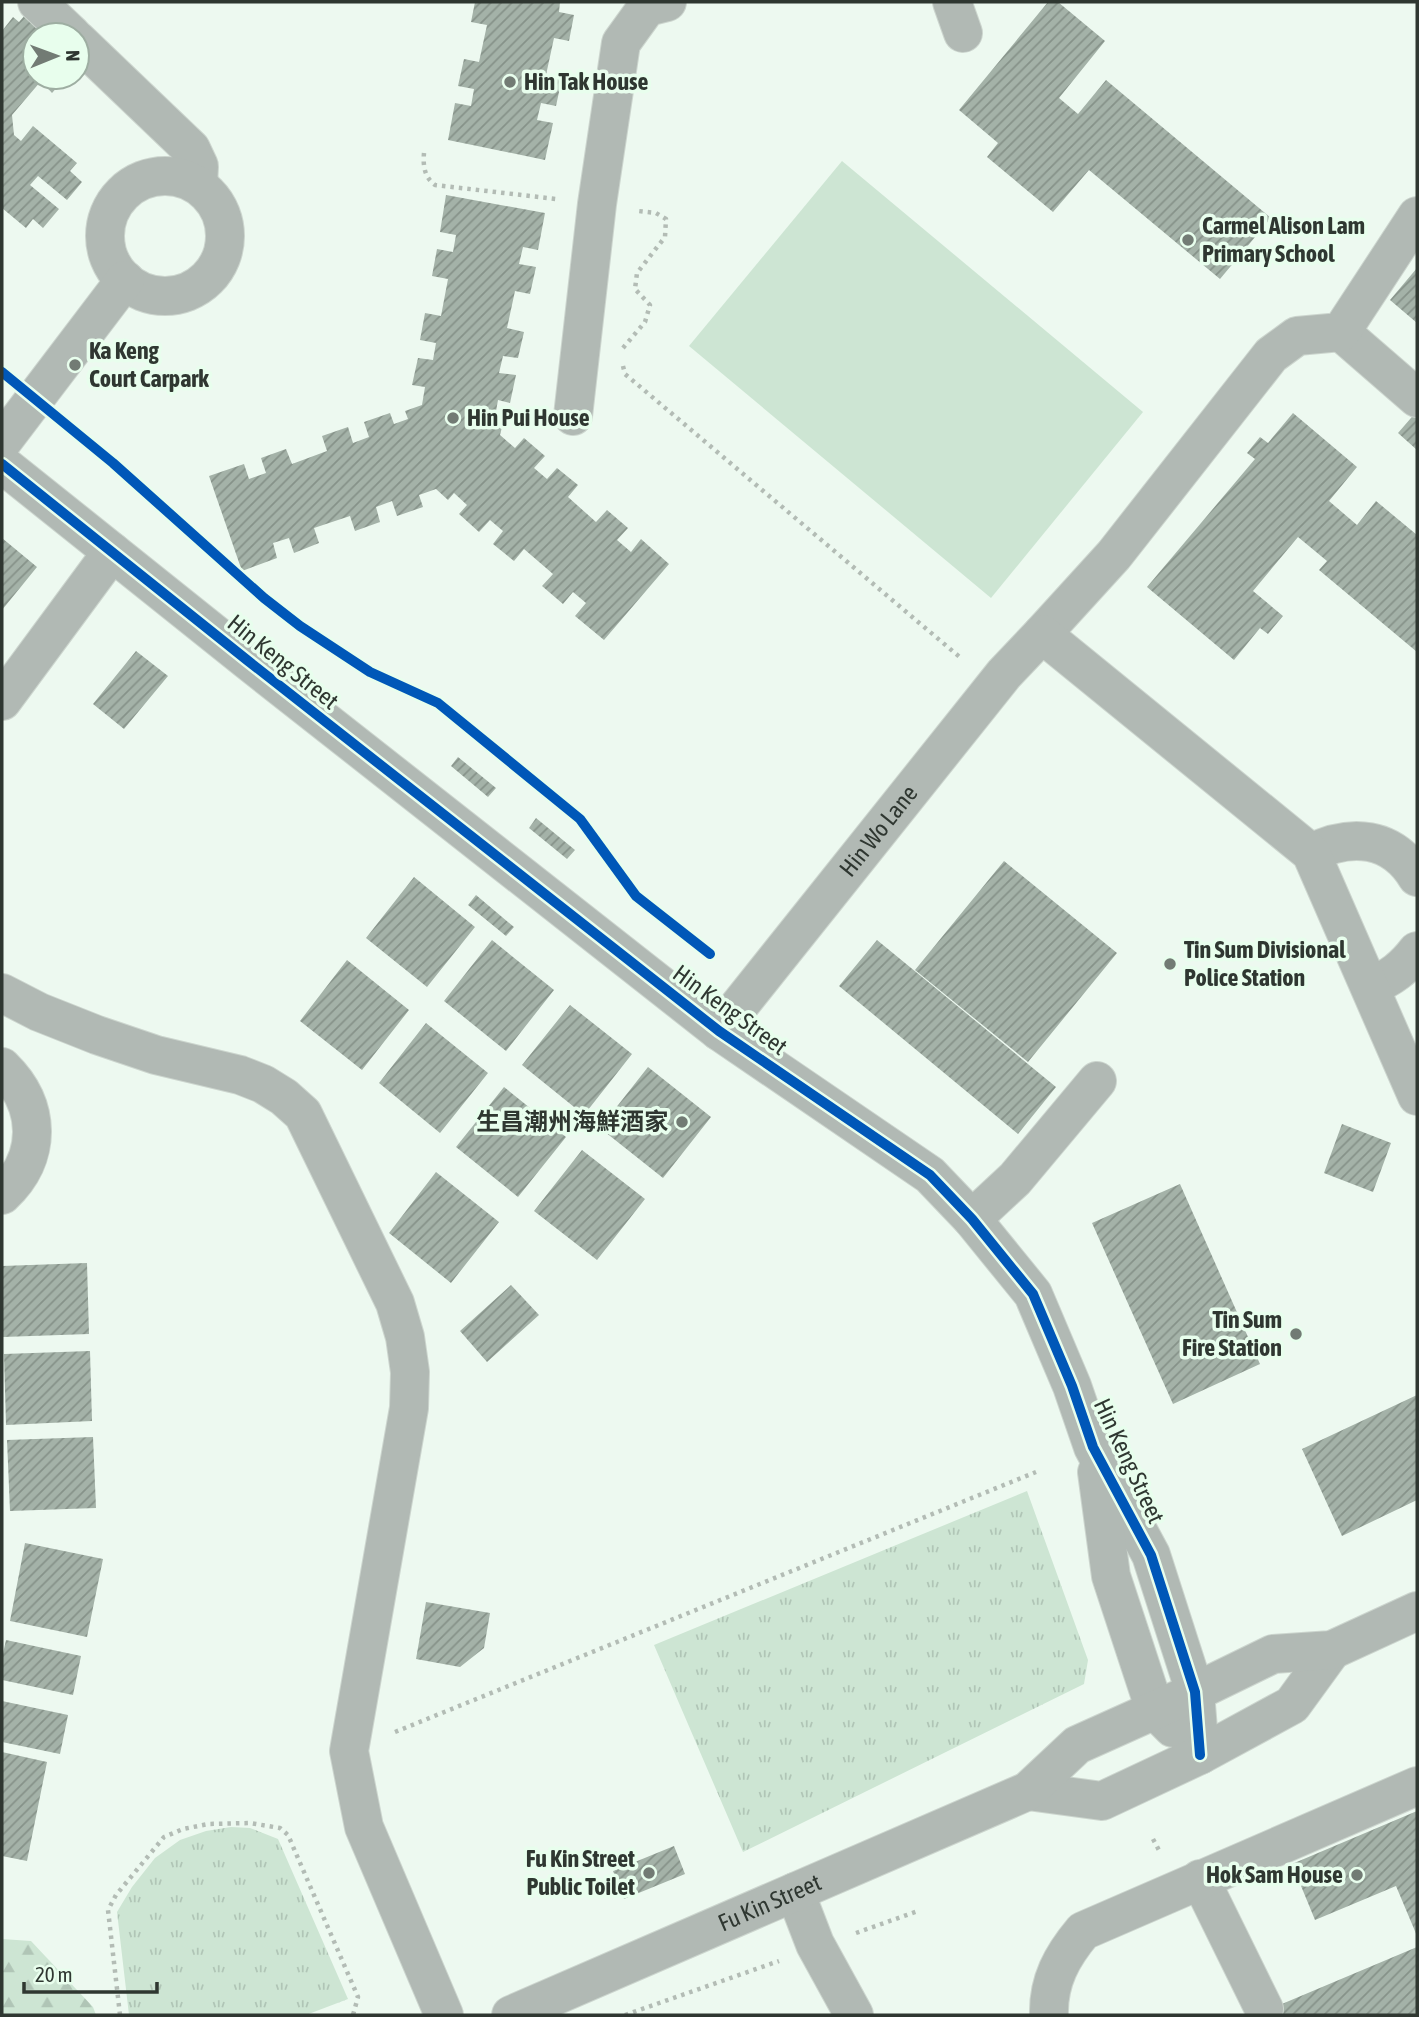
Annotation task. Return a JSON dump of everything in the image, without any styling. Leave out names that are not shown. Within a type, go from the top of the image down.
[{"type":"street","points":[[37,2],[57,21]]},
{"type":"street","points":[[573,416],[597,204],[621,43],[647,7],[667,2]]},
{"type":"street","points":[[91,53],[191,149],[199,166],[198,186]]},
{"type":"street","points":[[153,176],[174,176],[198,186],[209,195],[220,212],[225,230],[223,250],[216,267],[204,283],[186,292],[167,296],[148,294],[131,286],[117,273],[107,254],[105,234],[109,214],[119,196],[135,183],[153,176]]},
{"type":"street","points":[[1417,216],[1341,332],[1417,398]]},
{"type":"street","points":[[2,442],[125,280]]},
{"type":"street","name":"Hin Wo Lane","points":[[719,1031],[1004,674],[1114,555],[1271,355],[1297,336],[1341,332]]},
{"type":"street","name":"Hin Keng Street","points":[[2,464],[719,1031],[930,1175],[971,1219],[1033,1294],[1072,1386],[1093,1447],[1151,1555],[1195,1692],[1200,1755]]},
{"type":"street","points":[[2,701],[113,552]]},
{"type":"street","points":[[1042,634],[1311,853],[1411,1082]]},
{"type":"street","points":[[1311,853],[1330,844],[1350,840],[1373,842],[1392,851],[1410,865],[1417,877]]},
{"type":"street","points":[[1371,986],[1387,980],[1401,970],[1417,951]]},
{"type":"street","points":[[2,993],[39,1012],[97,1035],[156,1055],[240,1075],[263,1084],[284,1097],[303,1114],[395,1303],[405,1337],[410,1372],[409,1408],[349,1751],[365,1827],[444,2015]]},
{"type":"street","points":[[2,1067],[21,1088],[30,1109],[33,1132],[29,1154],[20,1175],[2,1195]]},
{"type":"street","points":[[971,1219],[1015,1178],[1097,1081]]},
{"type":"street","name":"Hin Keng Street","points":[[1093,1447],[1111,1576],[1155,1710],[1200,1755]]},
{"type":"street","name":"Fu Kin Street","points":[[511,2015],[1028,1791],[1077,1745],[1273,1654],[1332,1650],[1417,1611]]},
{"type":"street","name":"Fu Kin Street","points":[[1028,1791],[1102,1801],[1200,1755],[1292,1704],[1332,1650]]},
{"type":"street","points":[[1049,2015],[1054,1976],[1066,1952],[1083,1931],[1417,1786]]},
{"type":"street","points":[[1200,1879],[1264,2009]]},
{"type":"street","points":[[795,1892],[817,1947],[855,2015]]},
{"type":"path","points":[[424,153],[423,164],[428,180],[435,185],[597,204],[656,214],[666,219],[665,237],[637,273],[635,289],[650,306],[645,322],[620,353]]},
{"type":"path","points":[[622,363],[625,374],[968,664]]},
{"type":"path","points":[[349,1751],[1036,1472]]},
{"type":"path","points":[[120,2015],[108,1910],[116,1895],[164,1837],[183,1829],[208,1824],[250,1823],[280,1828],[288,1835],[358,1997],[353,2015]]},
{"type":"path","points":[[625,2015],[918,1911]]},
{"type":"green space","points":[[842,161],[1143,412],[991,598],[689,346]]},
{"type":"green space","points":[[1027,1491],[1088,1660],[1084,1684],[743,1852],[654,1645]]},
{"type":"green space","points":[[231,1827],[250,1828],[278,1839],[348,1999],[306,2015],[129,2015],[117,1912],[132,1887],[155,1858],[180,1840],[206,1831]]},
{"type":"green space","points":[[2,1939],[31,1941],[93,2007],[96,2015],[2,2015]]},
{"type":"building","name":"Hin Tak House","points":[[475,2],[560,2],[559,12],[574,15],[569,41],[554,38],[546,75],[562,78],[556,106],[541,103],[537,120],[553,123],[545,160],[448,140],[455,103],[471,106],[474,89],[458,86],[464,59],[479,62],[487,25],[471,22]]},
{"type":"building","points":[[1048,2],[1058,2],[1105,41],[1059,98],[1078,114],[1106,80],[1271,218],[1220,279],[1089,170],[1053,212],[987,157],[998,143],[959,110]]},
{"type":"building","points":[[31,8],[47,21],[21,21],[21,91],[32,91],[12,115],[14,135],[21,141],[33,126],[77,163],[70,171],[82,182],[67,200],[38,176],[30,185],[59,209],[43,228],[33,219],[26,228],[2,208],[2,31],[13,17],[19,22]]},
{"type":"building","name":"Hin Pui House","points":[[446,195],[545,213],[538,250],[523,247],[519,264],[536,267],[530,294],[515,291],[507,328],[524,332],[518,358],[503,356],[499,373],[516,375],[510,403],[498,400],[495,417],[504,419],[500,435],[515,448],[524,438],[545,456],[534,468],[547,479],[557,468],[578,485],[568,497],[596,522],[607,510],[628,528],[617,540],[631,552],[641,539],[669,564],[604,640],[575,616],[586,603],[573,592],[563,604],[542,586],[553,574],[524,549],[514,561],[493,544],[503,531],[490,520],[479,532],[459,514],[467,505],[454,493],[448,500],[436,489],[419,495],[423,507],[397,516],[392,501],[376,507],[380,522],[355,531],[350,516],[314,528],[319,543],[294,553],[289,538],[273,543],[277,558],[242,571],[209,476],[244,464],[249,479],[266,473],[261,458],[286,449],[292,464],[327,451],[322,436],[348,427],[353,443],[369,437],[364,422],[390,413],[394,424],[408,419],[405,411],[422,405],[425,387],[412,385],[418,358],[433,360],[436,343],[420,340],[425,313],[441,316],[448,279],[432,276],[437,249],[453,252],[456,235],[440,232]]},
{"type":"building","points":[[1417,268],[1417,323],[1390,300]]},
{"type":"building","points":[[1417,411],[1417,450],[1398,433]]},
{"type":"building","points":[[1293,413],[1357,467],[1329,501],[1357,525],[1376,501],[1417,535],[1417,652],[1319,570],[1327,561],[1298,537],[1253,591],[1283,616],[1268,634],[1260,628],[1234,660],[1147,587],[1255,459],[1247,453],[1260,437],[1268,443]]},
{"type":"building","points":[[2,538],[37,567],[2,610]]},
{"type":"building","points":[[136,651],[168,676],[124,729],[93,704]]},
{"type":"building","points":[[458,757],[496,788],[488,797],[451,766]]},
{"type":"building","points":[[536,818],[575,850],[567,859],[529,828]]},
{"type":"building","points":[[1004,861],[1117,953],[1028,1062],[915,970]]},
{"type":"building","points":[[414,877],[475,927],[427,987],[366,938]]},
{"type":"building","points":[[476,895],[514,927],[506,936],[468,905]]},
{"type":"building","points":[[492,940],[554,990],[506,1051],[444,1001]]},
{"type":"building","points":[[877,940],[1056,1087],[1018,1134],[839,986]]},
{"type":"building","points":[[347,960],[409,1010],[362,1070],[300,1021]]},
{"type":"building","points":[[570,1005],[632,1054],[584,1115],[522,1065]]},
{"type":"building","points":[[426,1023],[488,1073],[440,1133],[379,1083]]},
{"type":"building","points":[[648,1067],[711,1117],[663,1178],[600,1128]]},
{"type":"building","points":[[504,1087],[566,1137],[518,1197],[456,1147]]},
{"type":"building","points":[[1342,1124],[1391,1143],[1373,1192],[1324,1173]]},
{"type":"building","points":[[582,1150],[645,1199],[597,1260],[534,1211]]},
{"type":"building","points":[[436,1172],[499,1222],[451,1283],[389,1233]]},
{"type":"building","points":[[1180,1184],[1260,1364],[1173,1404],[1092,1223]]},
{"type":"building","points":[[87,1263],[89,1334],[3,1337],[2,1266]]},
{"type":"building","points":[[511,1285],[539,1315],[487,1362],[460,1331]]},
{"type":"building","points":[[90,1351],[92,1421],[6,1425],[4,1354]]},
{"type":"building","points":[[1417,1395],[1417,1500],[1342,1536],[1302,1449]]},
{"type":"building","points":[[93,1437],[96,1508],[10,1511],[7,1440]]},
{"type":"building","points":[[25,1543],[103,1559],[87,1637],[10,1621]]},
{"type":"building","points":[[426,1602],[490,1613],[484,1648],[460,1667],[416,1659]]},
{"type":"building","points":[[6,1640],[81,1656],[73,1695],[2,1680],[2,1658]]},
{"type":"building","points":[[2,1701],[68,1715],[60,1754],[2,1742]]},
{"type":"building","points":[[2,1752],[47,1762],[27,1861],[2,1856]]},
{"type":"building","name":"Hok Sam House","points":[[1417,1811],[1417,1936],[1396,1886],[1315,1920],[1292,1864]]},
{"type":"building","name":"Fu Kin Street Public Toilet","points":[[674,1846],[685,1874],[624,1899],[613,1871]]},
{"type":"building","points":[[1417,1947],[1417,2015],[1256,2015]]},
{"type":"cycle path","points":[[2,372],[113,463],[264,598],[300,626],[370,672],[438,703],[580,819],[636,896],[710,954]]},
{"type":"cycle path","points":[[2,464],[719,1031],[930,1175],[972,1219],[1033,1294],[1072,1386],[1093,1447],[1151,1555],[1195,1692],[1200,1755]]},
{"type":"place","name":"Hin Tak House","points":[[510,82]]},
{"type":"place","name":"Carmel Alison Lam Primary School","points":[[1188,240]]},
{"type":"place","name":"Ka Keng Court Carpark","points":[[75,365]]},
{"type":"place","name":"Hin Pui House","points":[[453,418]]},
{"type":"place","name":"Tin Sum Divisional Police Station","points":[[1170,964]]},
{"type":"place","name":"生昌潮州海鮮酒家","points":[[682,1122]]},
{"type":"place","name":"Tin Sum Fire Station","points":[[1296,1334]]},
{"type":"place","name":"Fu Kin Street Public Toilet","points":[[649,1873]]},
{"type":"place","name":"Hok Sam House","points":[[1357,1875]]}]
